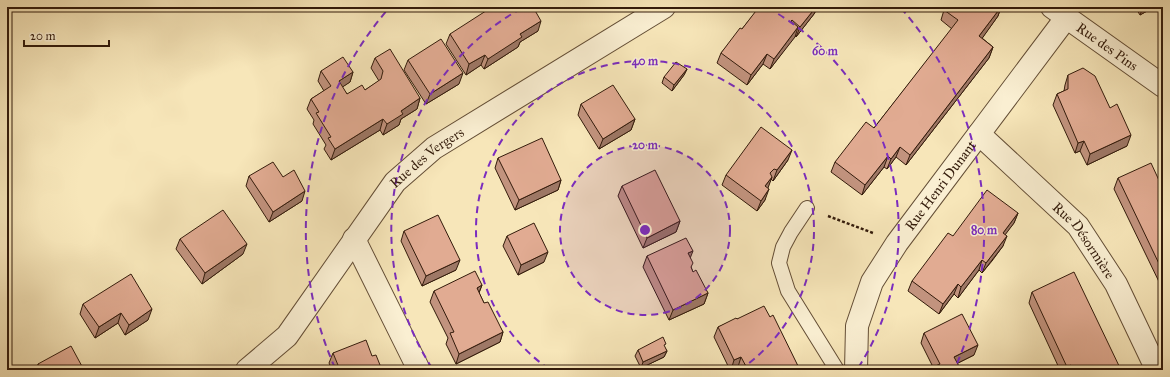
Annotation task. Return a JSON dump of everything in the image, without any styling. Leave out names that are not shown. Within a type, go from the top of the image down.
[{"type":"street","name":"Rue des Vergers","points":[[247,370],[287,336],[395,182],[434,148],[641,13],[664,7]]},
{"type":"street","name":"Rue des Pins","points":[[1059,12],[1163,86]]},
{"type":"street","name":"Rue Henri Dunant","points":[[856,370],[857,326],[872,282],[897,243],[1056,32],[1059,12]]},
{"type":"street","name":"Rue Désormière","points":[[979,134],[1078,226],[1116,284],[1157,370]]},
{"type":"street","points":[[354,239],[419,370]]},
{"type":"lane","points":[[807,208],[783,247],[779,263],[788,291],[837,370]]},
{"type":"path","points":[[807,208],[897,243]]},
{"type":"building","points":[[492,7],[533,7],[541,21],[520,34],[522,37],[488,59],[485,55],[469,64],[450,34]]},
{"type":"building","points":[[759,7],[816,7],[800,27],[792,20],[791,21],[798,27],[774,59],[767,54],[751,75],[721,53],[740,28],[742,29]]},
{"type":"building","points":[[947,7],[1001,7],[979,36],[993,47],[910,155],[900,147],[891,159],[888,156],[865,185],[835,162],[866,122],[874,128],[958,20],[944,10]]},
{"type":"building","points":[[441,39],[463,73],[430,94],[408,60]]},
{"type":"building","points":[[390,49],[420,98],[401,111],[403,114],[387,124],[383,119],[335,149],[328,138],[331,137],[316,113],[319,112],[311,99],[331,86],[321,71],[343,57],[353,72],[339,81],[347,94],[362,85],[365,90],[381,79],[383,71],[375,58]]},
{"type":"building","points":[[676,62],[687,69],[674,85],[664,77]]},
{"type":"building","points":[[1083,68],[1095,76],[1110,108],[1117,104],[1131,135],[1090,154],[1084,141],[1078,143],[1057,94],[1068,89],[1068,75]]},
{"type":"building","points":[[613,85],[635,119],[603,139],[581,104]]},
{"type":"building","points":[[761,127],[792,150],[777,170],[774,169],[770,173],[772,177],[765,186],[769,189],[761,201],[726,175]]},
{"type":"building","points":[[542,138],[561,180],[519,200],[498,158]]},
{"type":"building","points":[[273,162],[283,177],[294,170],[305,191],[273,212],[249,176]]},
{"type":"building","points":[[1151,163],[1163,189],[1163,272],[1118,178]]},
{"type":"building","points":[[655,170],[680,221],[647,238],[622,186]]},
{"type":"building","points":[[987,190],[1018,213],[1003,233],[1007,236],[986,263],[982,260],[961,287],[958,284],[943,304],[912,281],[948,233],[953,236]]},
{"type":"building","points":[[223,210],[247,244],[205,273],[180,239]]},
{"type":"building","points":[[438,215],[460,260],[426,276],[404,231]]},
{"type":"building","points":[[534,223],[548,252],[521,265],[507,236]]},
{"type":"building","points":[[686,238],[693,251],[688,253],[693,263],[691,267],[693,272],[696,270],[708,293],[673,310],[647,256]]},
{"type":"building","points":[[475,271],[482,285],[477,288],[484,303],[488,302],[503,332],[459,354],[450,333],[454,332],[434,291]]},
{"type":"building","points":[[1074,272],[1121,370],[1074,370],[1071,365],[1067,367],[1032,292]]},
{"type":"building","points":[[131,274],[152,309],[129,325],[121,313],[99,327],[83,304]]},
{"type":"building","points":[[764,306],[770,317],[773,315],[800,370],[748,370],[741,357],[734,360],[718,327]]},
{"type":"building","points":[[962,314],[978,345],[954,357],[961,370],[926,370],[940,364],[924,333]]},
{"type":"building","points":[[663,337],[666,344],[664,345],[667,351],[643,362],[638,350]]},
{"type":"building","points":[[366,340],[372,356],[376,355],[382,370],[340,370],[333,353]]},
{"type":"building","points":[[71,346],[84,370],[41,370],[38,364]]}]
